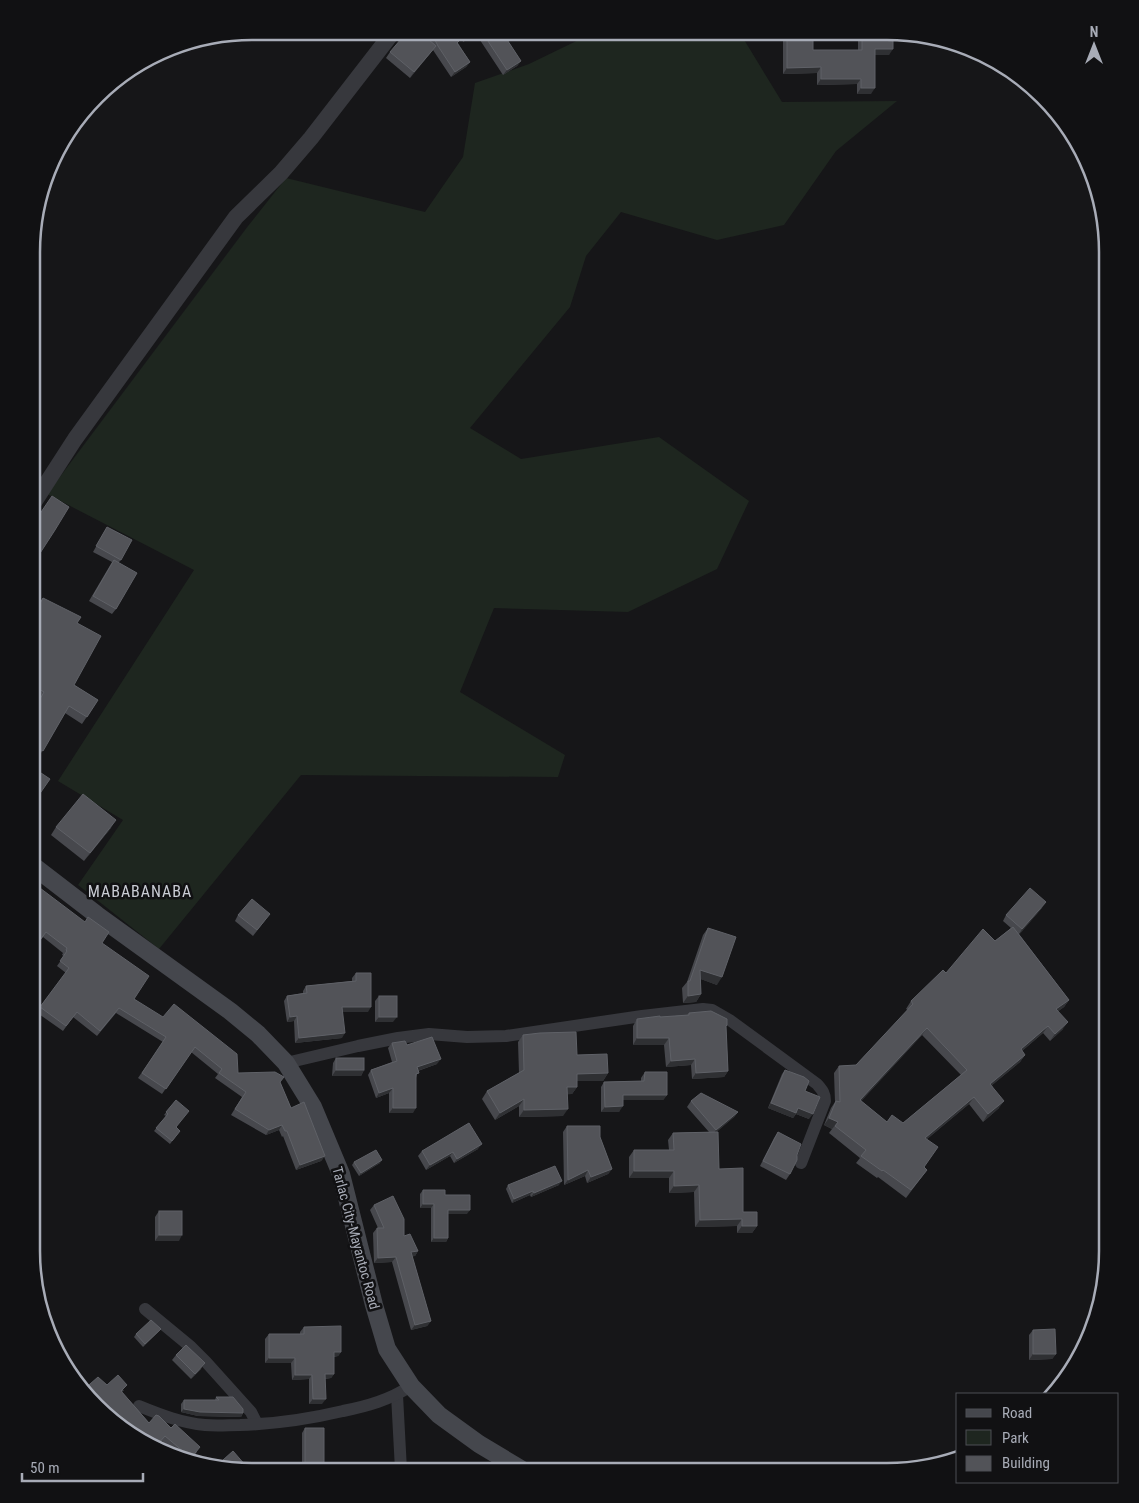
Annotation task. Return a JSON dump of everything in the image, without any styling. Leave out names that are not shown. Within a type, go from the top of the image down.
[{"type":"main road","name":"Tarlac City-Mayantoc Road","points":[[40,871],[97,915],[230,1011],[258,1034],[286,1063],[313,1107],[341,1174],[374,1305],[387,1349],[404,1391],[479,1444],[511,1463]]},
{"type":"street","points":[[40,493],[75,439],[236,217],[281,172],[311,138],[387,40]]},
{"type":"street","points":[[286,1063],[358,1046],[429,1034],[506,1036],[664,1013],[703,1009],[712,1010],[731,1021],[823,1090],[825,1101],[801,1163]]},
{"type":"street","points":[[145,1309],[206,1362],[251,1412],[257,1424]]},
{"type":"street","points":[[139,1406],[164,1416],[208,1426],[257,1424],[311,1418],[374,1404],[404,1391],[401,1463]]},
{"type":"green space","points":[[578,40],[744,40],[782,102],[897,101],[836,151],[784,225],[717,240],[621,212],[586,256],[570,307],[470,428],[521,459],[659,437],[749,501],[717,569],[628,612],[494,608],[460,692],[565,755],[558,777],[301,775],[159,949],[78,885],[123,820],[58,781],[194,570],[47,494],[286,178],[425,212],[463,157],[475,83],[529,64]]},
{"type":"building","points":[[400,40],[429,40],[436,46],[414,72],[390,52]]},
{"type":"building","points":[[435,40],[458,40],[457,43],[470,62],[455,72]]},
{"type":"building","points":[[487,40],[507,40],[521,61],[507,70]]},
{"type":"building","points":[[787,40],[813,40],[813,50],[862,50],[862,40],[893,40],[893,49],[875,49],[875,88],[861,88],[861,79],[821,79],[821,67],[787,68]]},
{"type":"building","points":[[52,496],[69,507],[40,553],[40,514]]},
{"type":"building","points":[[107,527],[132,540],[121,560],[96,546]]},
{"type":"building","points":[[114,560],[137,573],[116,609],[93,596]]},
{"type":"building","points":[[43,598],[81,617],[77,623],[101,636],[74,685],[98,700],[87,717],[69,706],[43,751],[40,749],[40,699],[44,692],[40,690],[40,603]]},
{"type":"building","points":[[40,772],[50,779],[40,793]]},
{"type":"building","points":[[83,794],[116,820],[90,853],[56,827]]},
{"type":"building","points":[[40,888],[85,922],[88,917],[109,932],[102,943],[149,976],[134,999],[163,1017],[174,1004],[237,1054],[238,1073],[275,1072],[284,1077],[280,1082],[291,1108],[304,1102],[325,1156],[300,1165],[287,1131],[285,1131],[282,1125],[269,1130],[235,1109],[246,1092],[219,1073],[222,1069],[195,1047],[166,1089],[142,1073],[166,1037],[119,1008],[100,1031],[77,1012],[66,1026],[40,1007],[69,968],[60,961],[67,948],[46,932],[40,940]]},
{"type":"building","points":[[1030,888],[1046,902],[1022,929],[1006,915]]},
{"type":"building","points":[[252,899],[270,914],[257,930],[238,915]]},
{"type":"building","points":[[1013,927],[1069,1000],[1056,1009],[1068,1022],[1055,1034],[1048,1026],[1021,1049],[1025,1055],[990,1084],[1004,1101],[988,1114],[974,1097],[925,1138],[938,1147],[924,1167],[927,1170],[911,1190],[861,1156],[866,1150],[835,1126],[838,1122],[829,1118],[836,1101],[840,1102],[839,1066],[856,1065],[913,1004],[911,1001],[943,970],[946,973],[983,929],[995,941]],"holes":[[[927,1028],[967,1070],[903,1123],[892,1115],[887,1122],[860,1100]]]},
{"type":"building","points":[[708,928],[736,937],[722,977],[700,970],[701,994],[688,996],[688,981],[690,981]]},
{"type":"building","points":[[356,973],[371,973],[371,1007],[342,1007],[345,1033],[299,1038],[297,1016],[290,1017],[287,996],[307,993],[306,986],[356,981]]},
{"type":"building","points":[[379,996],[397,996],[397,1017],[379,1017]]},
{"type":"building","points":[[711,1011],[727,1019],[728,1071],[696,1073],[695,1059],[671,1061],[669,1038],[637,1038],[637,1019],[689,1015],[689,1013]]},
{"type":"building","points":[[576,1032],[577,1055],[607,1054],[608,1073],[577,1074],[577,1087],[567,1087],[568,1109],[524,1110],[524,1099],[500,1113],[487,1091],[524,1070],[523,1035]]},
{"type":"building","points":[[432,1037],[441,1059],[417,1067],[419,1073],[416,1074],[416,1108],[393,1108],[393,1088],[379,1093],[371,1070],[397,1061],[392,1043],[405,1041],[407,1045]]},
{"type":"building","points":[[336,1058],[364,1058],[364,1070],[336,1070]]},
{"type":"building","points":[[785,1070],[804,1077],[809,1081],[805,1091],[820,1097],[813,1114],[798,1108],[796,1113],[771,1103]]},
{"type":"building","points":[[645,1072],[667,1072],[667,1095],[623,1095],[623,1106],[605,1107],[604,1082],[644,1081]]},
{"type":"building","points":[[701,1093],[738,1112],[716,1130],[691,1101]]},
{"type":"building","points":[[176,1100],[189,1111],[176,1127],[180,1131],[172,1141],[156,1128],[168,1114],[166,1112]]},
{"type":"building","points":[[469,1123],[482,1144],[457,1159],[453,1152],[430,1165],[422,1151]]},
{"type":"building","points":[[567,1126],[600,1126],[600,1137],[612,1169],[591,1177],[588,1170],[568,1180]]},
{"type":"building","points":[[718,1132],[719,1169],[743,1168],[743,1212],[757,1212],[757,1226],[742,1226],[742,1219],[700,1220],[699,1185],[674,1186],[674,1171],[634,1171],[634,1150],[674,1150],[673,1133]]},
{"type":"building","points":[[778,1132],[801,1144],[797,1160],[790,1174],[763,1161]]},
{"type":"building","points":[[376,1150],[382,1160],[361,1173],[354,1162]]},
{"type":"building","points":[[555,1166],[562,1181],[514,1199],[508,1185]]},
{"type":"building","points":[[423,1190],[445,1190],[445,1195],[470,1195],[470,1210],[448,1210],[448,1238],[434,1238],[434,1204],[423,1204]]},
{"type":"building","points":[[393,1196],[404,1219],[404,1236],[410,1234],[418,1251],[411,1252],[431,1321],[415,1325],[396,1257],[378,1258],[377,1228],[384,1228],[374,1205]]},
{"type":"building","points":[[159,1211],[182,1211],[182,1235],[159,1235]]},
{"type":"building","points":[[151,1320],[161,1329],[145,1344],[136,1334]]},
{"type":"building","points":[[341,1326],[341,1352],[334,1352],[334,1374],[325,1374],[326,1399],[313,1399],[312,1375],[295,1375],[295,1358],[269,1358],[269,1334],[304,1334],[304,1327]]},
{"type":"building","points":[[1055,1329],[1056,1354],[1033,1354],[1033,1330]]},
{"type":"building","points":[[186,1345],[205,1363],[195,1374],[176,1355]]},
{"type":"building","points":[[118,1375],[127,1385],[121,1391],[149,1423],[156,1415],[159,1416],[171,1428],[175,1424],[200,1447],[194,1455],[184,1452],[165,1436],[160,1442],[134,1427],[102,1401],[88,1385],[98,1377],[107,1385]]},
{"type":"building","points":[[216,1397],[233,1397],[243,1409],[243,1413],[200,1412],[184,1409],[184,1400],[219,1400]]},
{"type":"building","points":[[305,1428],[324,1428],[324,1463],[305,1463]]},
{"type":"building","points":[[233,1451],[243,1463],[224,1461]]},
{"type":"district","name":"MABABANABA","points":[[140,891]]}]
